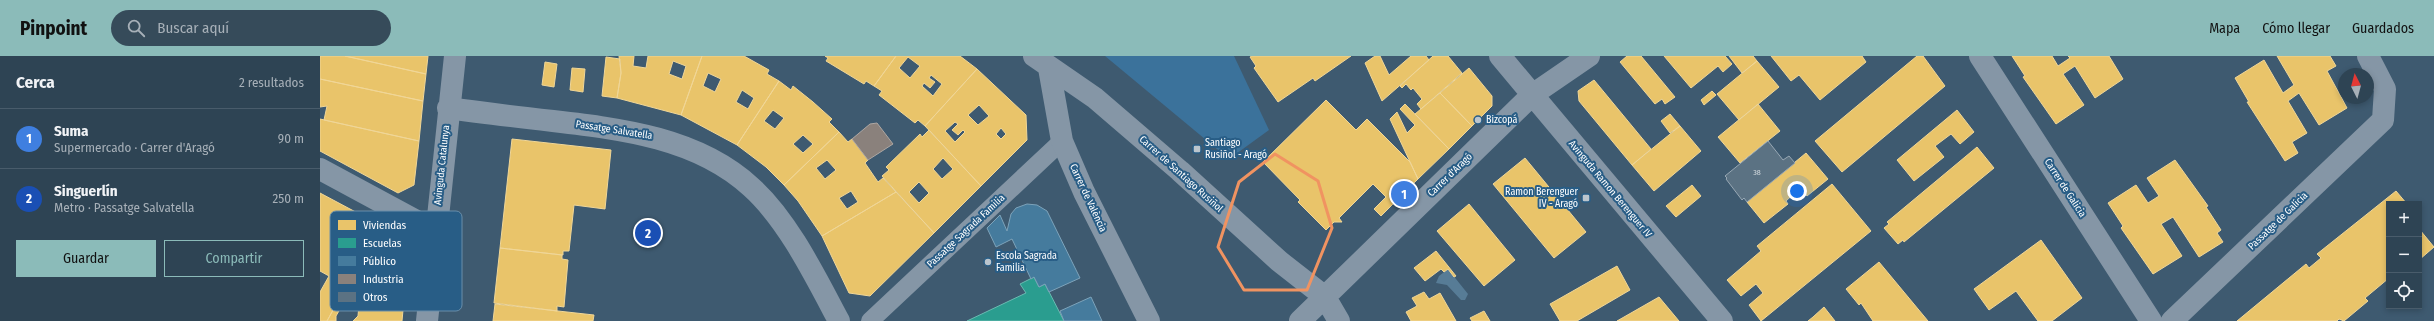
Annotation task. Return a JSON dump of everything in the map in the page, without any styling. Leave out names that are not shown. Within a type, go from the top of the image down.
[{"type":"street","name":"Avinguda Catalunya","points":[[437,211],[455,56]]},
{"type":"street","name":"Avinguda Ramon Berenguer IV","points":[[1500,56],[1722,321]]},
{"type":"street","name":"Carrer d'Aragó","points":[[1300,321],[1532,95],[1590,56]]},
{"type":"street","name":"Carrer de Galicia","points":[[1980,56],[2151,321]]},
{"type":"street","name":"Passatge de Galícia","points":[[2172,321],[2383,120],[2385,89],[2368,56]]},
{"type":"street","name":"Carrer de València","points":[[1041,62],[1062,141],[1084,192],[1148,321]]},
{"type":"street","name":"Carrer de Santiago Rusiñol","points":[[1041,62],[1095,98],[1279,261],[1325,297]]},
{"type":"street","name":"Passatge Salvatella","points":[[448,108],[616,128],[658,137],[719,164],[751,187],[780,221],[811,268],[838,321]]},
{"type":"street","name":"Passatge Sagrada Familia","points":[[870,321],[1062,141]]},
{"type":"street","points":[[320,169],[398,211]]},
{"type":"street","points":[[1325,297],[1339,321]]},
{"type":"street","name":"Avinguda Catalunya","points":[[427,321],[428,311]]},
{"type":"highlighted area","points":[[1275,154],[1318,181],[1332,228],[1307,290],[1244,290],[1218,247],[1239,182]]},
{"type":"shaded area","points":[[1105,56],[1234,56],[1269,130],[1229,159]]},
{"type":"shaded area","points":[[1448,269],[1468,294],[1465,300],[1461,300],[1447,285],[1436,283],[1439,276]]},
{"type":"building: Viviendas","points":[[320,56],[345,56],[426,74],[423,101],[320,79]]},
{"type":"building: Viviendas","points":[[345,56],[428,56],[426,74]]},
{"type":"building: Viviendas","points":[[619,56],[634,56],[633,66],[646,68],[648,56],[702,56],[681,115],[617,98],[621,73]],"holes":[[[673,61],[686,66],[682,79],[669,74]]]},
{"type":"building: Viviendas","points":[[702,56],[744,56],[769,70],[767,74],[779,81],[737,145],[681,115]],"holes":[[[708,73],[721,79],[715,92],[703,86]],[[742,90],[754,98],[748,109],[736,102]]]},
{"type":"building: Viviendas","points":[[825,56],[896,56],[874,86],[866,81],[864,84],[826,61],[828,58]]},
{"type":"building: Viviendas","points":[[896,56],[960,56],[977,69],[925,126],[918,120],[915,123],[879,95],[882,91],[874,86]],"holes":[[[908,57],[920,66],[910,78],[899,68]],[[931,75],[942,84],[933,96],[922,86],[924,83],[930,88],[935,82],[929,78]]]},
{"type":"building: Viviendas","points":[[1351,56],[1315,81],[1313,78],[1278,102],[1254,68],[1256,66],[1250,57]]},
{"type":"building: Viviendas","points":[[1375,56],[1380,56],[1389,75],[1411,56],[1426,56],[1429,60],[1382,101],[1365,63]]},
{"type":"building: Viviendas","points":[[1433,56],[1448,56],[1462,73],[1421,109],[1417,104],[1422,99],[1413,88],[1411,90],[1406,84],[1402,88],[1400,86]]},
{"type":"building: Viviendas","points":[[1627,56],[1641,56],[1675,97],[1665,104],[1662,99],[1655,104],[1620,62]]},
{"type":"building: Viviendas","points":[[1664,56],[1725,56],[1732,64],[1723,72],[1718,66],[1691,88]]},
{"type":"building: Viviendas","points":[[1729,56],[1753,56],[1757,61],[1742,73]]},
{"type":"building: Viviendas","points":[[1771,56],[1862,56],[1866,62],[1820,100],[1799,75],[1791,81]]},
{"type":"building: Viviendas","points":[[1917,56],[1923,56],[1945,86],[1842,172],[1815,141]]},
{"type":"building: Viviendas","points":[[2012,56],[2052,56],[2058,66],[2070,58],[2068,56],[2109,56],[2123,79],[2095,98],[2075,66],[2063,74],[2084,105],[2056,124],[2023,77],[2025,76]]},
{"type":"building: Viviendas","points":[[2277,56],[2330,56],[2336,66],[2327,71],[2338,91],[2338,104],[2345,104],[2347,108],[2319,125],[2299,93],[2288,101],[2307,133],[2292,142],[2298,153],[2285,161],[2247,102],[2249,102],[2235,78],[2264,60],[2283,93],[2294,85]]},
{"type":"building: Viviendas","points":[[606,57],[620,59],[621,73],[617,98],[602,96]]},
{"type":"building: Viviendas","points":[[1757,61],[1779,87],[1739,120],[1717,94]]},
{"type":"building: Viviendas","points":[[545,62],[557,64],[554,87],[542,85]]},
{"type":"building: Viviendas","points":[[572,68],[585,69],[583,92],[570,90]]},
{"type":"building: Viviendas","points":[[1469,68],[1492,96],[1492,106],[1472,126],[1440,93]]},
{"type":"building: Viviendas","points":[[977,69],[1026,115],[1027,140],[981,186],[925,126]],"holes":[[[979,105],[989,116],[978,125],[968,115]],[[955,122],[958,124],[952,130],[958,135],[963,130],[965,132],[955,142],[945,131]],[[1001,128],[1006,134],[1001,139],[996,134]]]},
{"type":"building: Viviendas","points":[[320,79],[423,101],[419,141],[324,120],[327,106],[320,107]]},
{"type":"building: Viviendas","points":[[1594,80],[1651,149],[1632,165],[1579,101],[1578,91]]},
{"type":"building: Viviendas","points":[[779,81],[791,90],[793,86],[813,102],[832,119],[829,122],[839,132],[784,185],[766,167],[737,145]],"holes":[[[773,110],[784,118],[775,129],[764,121]],[[803,135],[813,144],[803,153],[793,144]]]},
{"type":"building: Viviendas","points":[[1712,91],[1716,95],[1704,105],[1701,100]]},
{"type":"building: Viviendas","points":[[1440,93],[1472,126],[1449,149],[1415,114]]},
{"type":"building: Viviendas","points":[[1326,100],[1356,130],[1367,119],[1410,162],[1418,179],[1381,216],[1374,209],[1386,197],[1373,184],[1339,218],[1342,222],[1334,222],[1326,230],[1298,202],[1300,200],[1263,162]]},
{"type":"building: Viviendas","points":[[1405,104],[1449,149],[1418,179],[1390,119],[1397,112],[1407,133],[1415,125],[1400,109]]},
{"type":"building: Viviendas","points":[[1758,104],[1780,131],[1740,163],[1718,137]]},
{"type":"building: Viviendas","points":[[1957,110],[1974,132],[1960,144],[1951,134],[1935,146],[1944,157],[1914,181],[1897,160]]},
{"type":"building: Viviendas","points":[[1670,114],[1680,126],[1670,133],[1661,121]]},
{"type":"building: Viviendas","points":[[320,119],[419,141],[414,185],[398,193],[320,151]]},
{"type":"building: Viviendas","points":[[1680,126],[1701,151],[1654,191],[1632,165]]},
{"type":"building: Viviendas","points":[[929,130],[981,186],[934,233],[882,176],[889,170],[886,167],[920,134],[922,137]],"holes":[[[943,158],[953,169],[942,179],[933,169]],[[919,182],[929,193],[919,203],[909,192]]]},
{"type":"building: Viviendas","points":[[839,132],[848,142],[852,139],[863,153],[868,160],[865,163],[878,182],[883,178],[896,192],[822,236],[798,201],[784,185]],"holes":[[[827,160],[836,170],[825,179],[816,168]],[[851,191],[858,202],[847,209],[839,198]]]},
{"type":"building: Viviendas","points":[[512,139],[611,150],[605,209],[574,205],[569,251],[563,251],[563,255],[500,248]]},
{"type":"building: Viviendas","points":[[1977,147],[1994,168],[1904,242],[1903,240],[1898,244],[1884,228],[1889,224],[1887,222]]},
{"type":"building: Viviendas","points":[[1806,153],[1828,179],[1807,196],[1800,188],[1786,201],[1788,204],[1764,223],[1747,202]]},
{"type":"building: Viviendas","points":[[1525,158],[1586,232],[1554,258],[1493,184]]},
{"type":"building: Viviendas","points":[[2175,160],[2208,206],[2206,207],[2221,230],[2217,233],[2223,242],[2199,257],[2173,217],[2161,224],[2182,256],[2153,274],[2121,228],[2123,226],[2108,203],[2136,185],[2148,203],[2159,196],[2147,178]]},
{"type":"building: Viviendas","points":[[1832,184],[1871,231],[1761,321],[1749,305],[1763,293],[1756,284],[1741,296],[1727,280],[1761,251],[1757,246]]},
{"type":"building: Viviendas","points":[[1692,185],[1701,196],[1676,217],[1666,206]]},
{"type":"building: Viviendas","points":[[2396,191],[2404,201],[2386,201],[2386,280],[2365,298],[2368,301],[2344,321],[2339,319],[2337,321],[2237,321],[2306,264],[2309,268],[2321,258],[2317,254]]},
{"type":"building: Viviendas","points":[[896,192],[934,233],[870,296],[849,293],[822,236]]},
{"type":"building: Viviendas","points":[[320,193],[354,211],[330,211],[330,311],[333,311],[327,321],[320,321],[320,292],[329,276],[320,271]]},
{"type":"building: Viviendas","points":[[1469,204],[1515,260],[1484,286],[1437,231]]},
{"type":"building: Viviendas","points":[[2422,232],[2434,247],[2422,257]]},
{"type":"building: Viviendas","points":[[2041,240],[2082,298],[2052,321],[2038,321],[2016,291],[1989,310],[1974,289]]},
{"type":"building: Viviendas","points":[[500,248],[562,255],[562,259],[568,260],[564,307],[557,306],[557,311],[494,303]]},
{"type":"building: Viviendas","points":[[1436,251],[1456,276],[1454,277],[1448,269],[1444,272],[1441,269],[1425,281],[1414,268]]},
{"type":"building: Viviendas","points":[[1879,262],[1928,321],[1873,321],[1861,303],[1859,305],[1846,289]]},
{"type":"building: Viviendas","points":[[1617,266],[1630,290],[1577,321],[1560,321],[1550,304]]},
{"type":"building: Viviendas","points":[[1424,292],[1429,299],[1440,293],[1456,321],[1411,321],[1406,312],[1417,306],[1412,298]]},
{"type":"building: Viviendas","points":[[1659,297],[1679,321],[1617,321]]},
{"type":"building: Viviendas","points":[[495,304],[594,315],[593,321],[493,321]]},
{"type":"building: Viviendas","points":[[1824,307],[1835,321],[1808,321],[1813,317]]},
{"type":"building: Viviendas","points":[[333,311],[339,311],[336,316],[336,321],[327,321]]},
{"type":"building: Viviendas","points":[[358,311],[403,311],[402,321],[353,321],[358,316]]},
{"type":"building: Viviendas","points":[[1484,311],[1490,321],[1472,321],[1470,318]]},
{"type":"building: Escuelas","points":[[1034,277],[1039,287],[1045,284],[1064,321],[967,321],[1026,293],[1020,284]]},
{"type":"building: Público","points":[[1027,204],[1037,205],[1047,211],[1080,278],[1049,292],[1045,284],[1039,287],[1034,277],[1031,279],[1012,239],[996,247],[987,228],[1000,215],[1007,231],[1011,214],[1016,208]]},
{"type":"building: Público","points":[[1091,297],[1102,321],[1064,321],[1060,311]]},
{"type":"building: Industria","points":[[877,123],[893,144],[868,160],[852,139],[870,124]]},
{"type":"building: Otros","points":[[1768,141],[1783,160],[1789,156],[1795,163],[1747,202],[1744,198],[1742,200],[1725,176]]},
{"type":"place","name":"Bizcopá","points":[[1478,120]]},
{"type":"place","name":"Santiago Rusiñol - Aragó","points":[[1197,149]]},
{"type":"place","name":"Suma","points":[[1404,194]]},
{"type":"place","name":"Ramon Berenguer IV - Aragó","points":[[1586,198]]},
{"type":"place","name":"Singuerlín","points":[[648,233]]},
{"type":"place","name":"Escola Sagrada Familia","points":[[988,262]]}]
